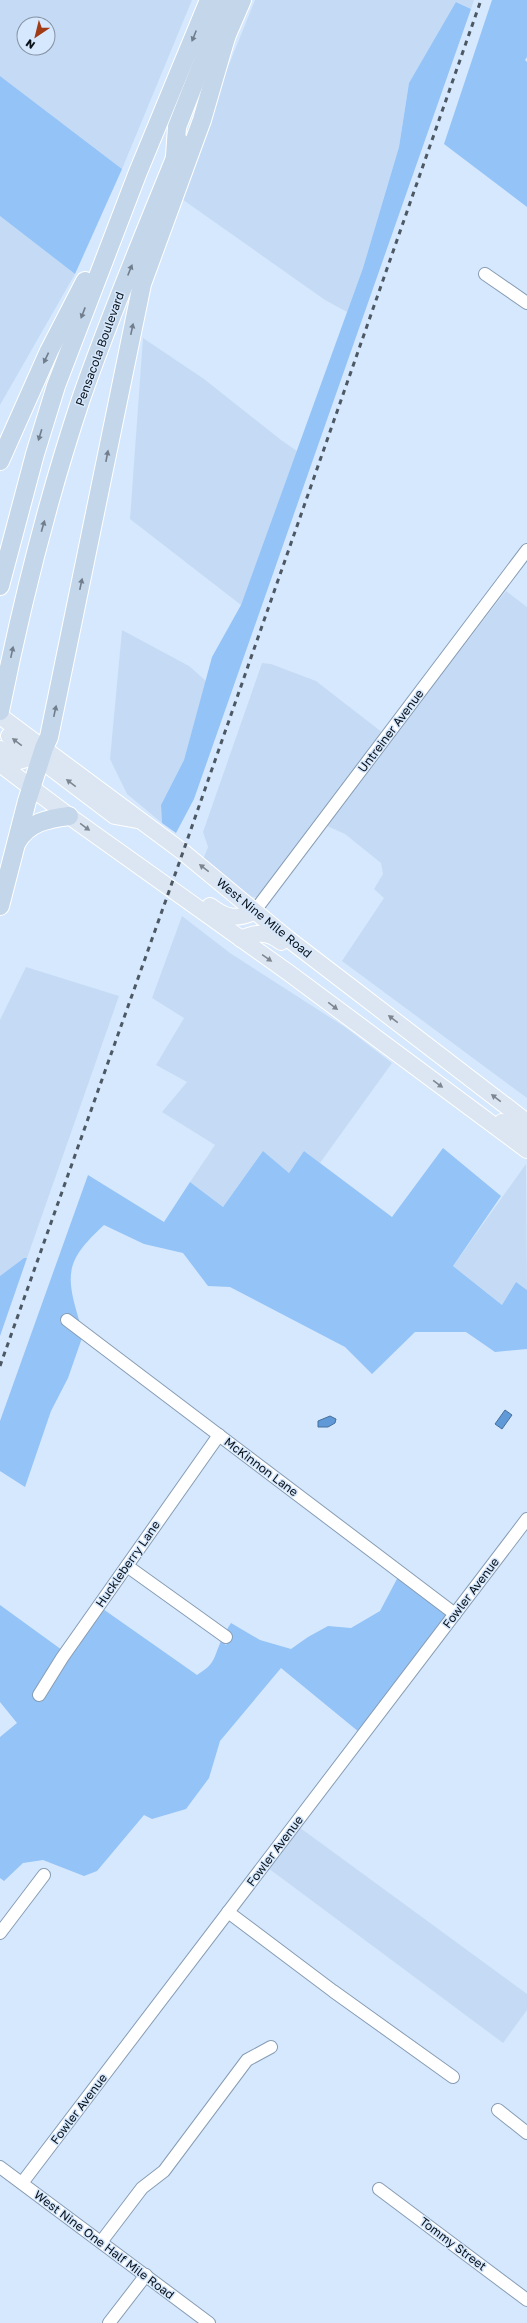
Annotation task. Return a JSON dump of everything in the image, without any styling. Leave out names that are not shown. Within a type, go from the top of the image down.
[{"type":"highway","points":[[0,586],[32,462],[56,386],[138,172],[209,0]]},
{"type":"highway","points":[[174,159],[177,127],[227,0]]},
{"type":"highway","name":"Pensacola Boulevard","points":[[0,711],[35,555],[81,400],[104,336],[174,159],[242,0]]},
{"type":"highway","points":[[0,906],[39,754],[49,737],[142,284],[202,120],[228,34]]},
{"type":"highway","points":[[0,461],[50,352],[138,172]]},
{"type":"highway","points":[[14,848],[24,831],[49,819],[69,816]]},
{"type":"main road","points":[[0,716],[39,754]]},
{"type":"main road","points":[[0,730],[39,754]]},
{"type":"main road","points":[[0,749],[19,761],[39,754]]},
{"type":"main road","name":"West Nine Mile Road","points":[[39,754],[115,816],[140,820],[221,882],[254,912],[527,1122]]},
{"type":"main road","points":[[0,764],[69,816],[241,939],[527,1150]]},
{"type":"main road","points":[[178,893],[199,897],[221,914],[233,917],[242,917],[254,912]]},
{"type":"main road","points":[[241,939],[253,933],[269,934],[337,986],[346,989],[353,988]]},
{"type":"main road","points":[[468,1106],[527,1135]]},
{"type":"street","points":[[485,274],[527,303]]},
{"type":"street","name":"Untreiner Avenue","points":[[254,912],[527,550]]},
{"type":"street","name":"McKinnon Lane","points":[[67,1320],[455,1614]]},
{"type":"street","name":"Huckleberry Lane","points":[[39,1695],[62,1658],[219,1435]]},
{"type":"street","name":"Fowler Avenue","points":[[22,2183],[527,1519]]},
{"type":"street","points":[[127,1566],[226,1637]]},
{"type":"street","points":[[0,1933],[44,1875]]},
{"type":"street","points":[[228,1912],[333,1991],[453,2077]]},
{"type":"street","points":[[101,2242],[138,2192],[164,2171],[247,2060],[271,2047]]},
{"type":"street","points":[[498,2110],[527,2133]]},
{"type":"street","name":"West Nine One Half Mile Road","points":[[0,2166],[209,2323]]},
{"type":"street","name":"Tommy Street","points":[[379,2189],[527,2300]]},
{"type":"street","points":[[109,2323],[146,2275]]},
{"type":"shaded area","points":[[0,0],[192,0],[122,169],[0,76]]},
{"type":"shaded area","points":[[255,0],[474,0],[471,9],[457,2],[409,83],[399,147],[363,268],[347,312],[325,300],[179,197],[186,171]]},
{"type":"shaded area","points":[[492,0],[527,0],[527,57],[525,60],[527,62],[527,207],[444,144]]},
{"type":"shaded area","points":[[456,2],[471,9],[194,799],[176,833],[162,823],[161,805],[184,760],[212,657],[241,605],[363,268],[399,147],[409,83]]},
{"type":"shaded area","points":[[0,76],[122,169],[75,274],[0,216]]},
{"type":"shaded area","points":[[0,216],[75,274],[0,405]]},
{"type":"shaded area","points":[[143,338],[204,379],[297,451],[241,605],[130,519]]},
{"type":"shaded area","points":[[506,591],[527,607],[527,1098],[342,961],[384,898],[374,889],[383,874],[381,863],[345,834],[325,825]]},
{"type":"shaded area","points":[[122,630],[189,666],[206,681],[184,760],[161,805],[162,823],[127,794],[110,759]]},
{"type":"shaded area","points":[[262,663],[271,664],[316,681],[383,733],[259,898],[248,896],[202,862],[208,847],[203,832]]},
{"type":"shaded area","points":[[182,916],[230,953],[345,1027],[392,1063],[320,1163],[304,1151],[289,1173],[263,1151],[223,1207],[190,1182],[215,1145],[162,1112],[187,1082],[156,1065],[184,1018],[152,998]]},
{"type":"shaded area","points":[[26,967],[119,996],[27,1258],[24,1258],[0,1276],[0,1020]]},
{"type":"shaded area","points":[[443,1148],[501,1196],[453,1266],[502,1305],[516,1282],[527,1290],[527,1349],[495,1352],[466,1332],[415,1332],[372,1374],[345,1347],[230,1287],[208,1286],[183,1253],[144,1244],[104,1225],[91,1238],[75,1259],[71,1280],[72,1292],[80,1323],[66,1313],[60,1322],[82,1338],[68,1378],[51,1411],[25,1487],[0,1471],[0,1421],[88,1175],[164,1222],[190,1182],[223,1207],[263,1151],[289,1173],[304,1151],[392,1217]]},
{"type":"shaded area","points":[[526,1164],[527,1290],[516,1282],[502,1305],[453,1266]]},
{"type":"shaded area","points":[[24,1258],[27,1258],[0,1336],[0,1276]]},
{"type":"shaded area","points":[[505,1410],[512,1415],[502,1429],[495,1424]]},
{"type":"shaded area","points":[[330,1416],[336,1419],[335,1423],[328,1427],[318,1427],[318,1421]]},
{"type":"shaded area","points":[[398,1577],[448,1615],[359,1732],[281,1668],[220,1741],[209,1778],[186,1809],[152,1819],[144,1815],[97,1871],[84,1876],[43,1860],[23,1863],[4,1881],[0,1878],[0,1737],[17,1723],[0,1702],[0,1605],[62,1650],[33,1697],[41,1702],[66,1661],[103,1609],[197,1675],[211,1664],[221,1641],[226,1645],[232,1636],[226,1631],[231,1623],[260,1640],[291,1649],[308,1637],[328,1626],[351,1628],[380,1611]]},
{"type":"shaded area","points":[[299,1827],[527,1994],[527,2010],[503,2043],[268,1868]]},
{"type":"railway","points":[[0,1366],[183,852],[481,0]]}]
